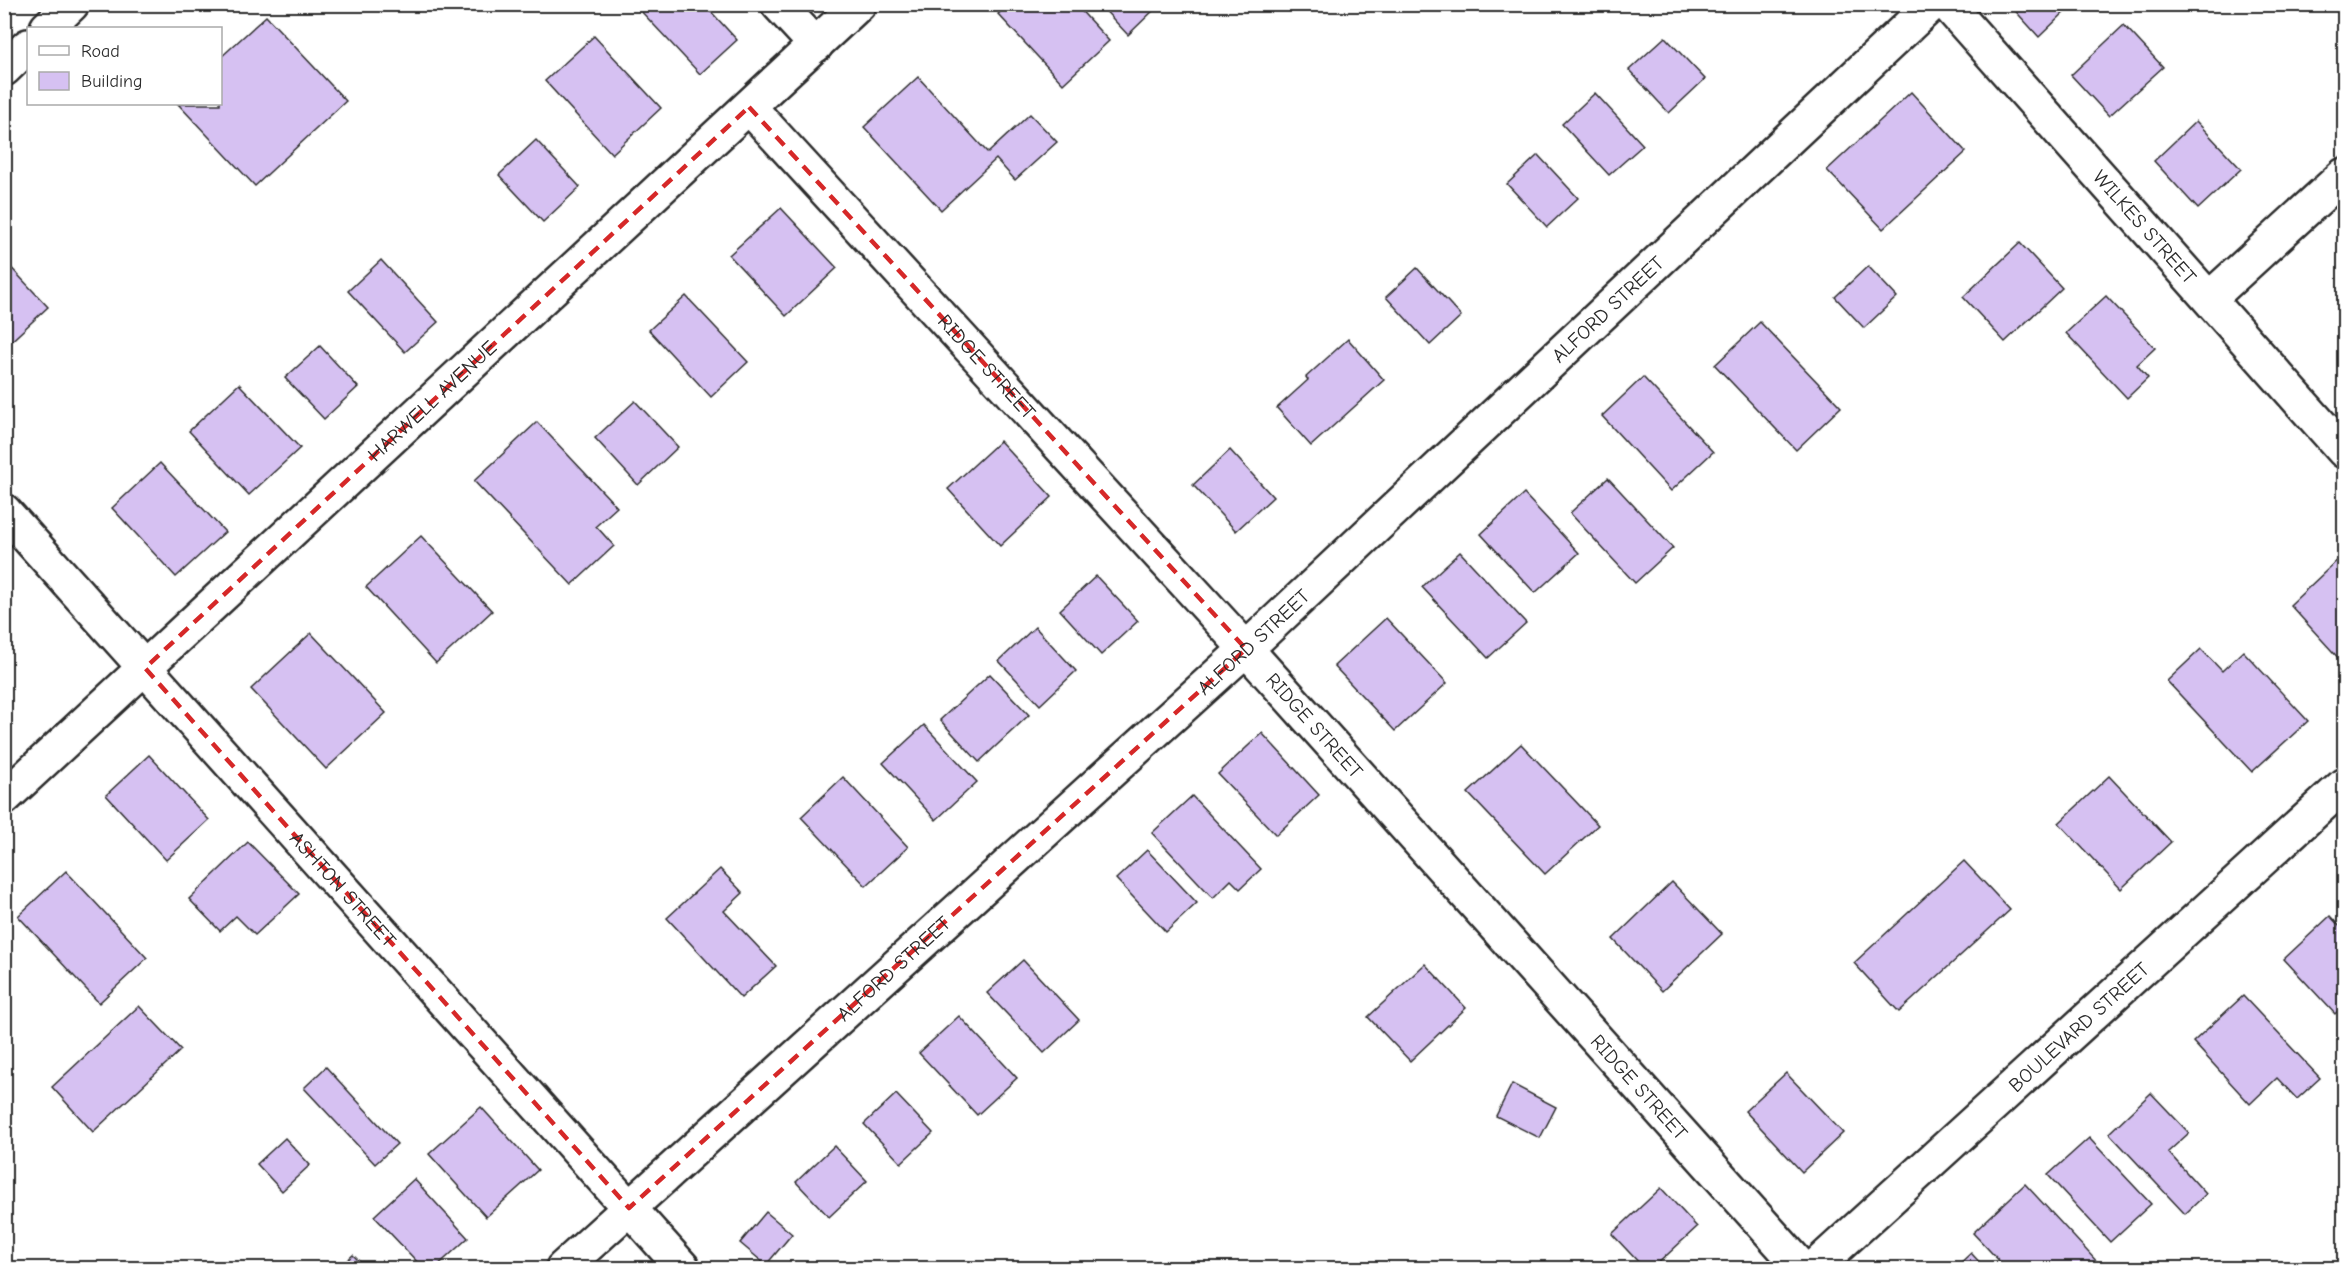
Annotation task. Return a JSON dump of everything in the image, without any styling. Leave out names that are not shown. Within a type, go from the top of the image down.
[{"type":"street","points":[[48,27],[72,4]]},
{"type":"street","points":[[778,4],[816,45]]},
{"type":"street","name":"HARWELL AVENUE","points":[[4,798],[859,4]]},
{"type":"street","name":"ALFORD STREET","points":[[564,1269],[1246,649],[1932,4]]},
{"type":"street","name":"WILKES STREET","points":[[1947,4],[2344,451]]},
{"type":"street","points":[[4,69],[27,47]]},
{"type":"street","name":"RIDGE STREET","points":[[749,107],[1246,649],[1802,1269]]},
{"type":"street","points":[[2210,298],[2344,175]]},
{"type":"street","name":"ASHTON STREET","points":[[4,511],[683,1269]]},
{"type":"street","name":"BOULEVARD STREET","points":[[1814,1269],[2344,785]]},
{"type":"highlighted area","points":[[749,107],[1246,649],[629,1208],[145,668]]},
{"type":"building","points":[[641,4],[704,4],[737,40],[700,74],[638,8]]},
{"type":"building","points":[[1009,4],[1075,4],[1109,41],[1063,84],[998,14]]},
{"type":"building","points":[[1099,4],[1160,4],[1128,35]]},
{"type":"building","points":[[2009,4],[2073,4],[2039,37]]},
{"type":"building","points":[[266,16],[346,101],[255,186],[179,105],[222,105],[222,56]]},
{"type":"building","points":[[2124,25],[2163,67],[2109,116],[2071,75]]},
{"type":"building","points":[[594,36],[661,108],[612,154],[545,81]]},
{"type":"building","points":[[1665,37],[1705,79],[1669,113],[1629,70]]},
{"type":"building","points":[[918,77],[988,153],[1030,114],[1057,142],[1015,180],[996,159],[941,210],[864,127]]},
{"type":"building","points":[[1911,92],[1966,152],[1883,229],[1827,170]]},
{"type":"building","points":[[1595,93],[1643,145],[1609,175],[1562,124]]},
{"type":"building","points":[[2196,121],[2241,169],[2198,209],[2154,161]]},
{"type":"building","points":[[536,140],[580,187],[543,222],[499,175]]},
{"type":"building","points":[[1538,155],[1578,198],[1547,227],[1507,184]]},
{"type":"building","points":[[781,208],[837,268],[786,316],[729,255]]},
{"type":"building","points":[[2020,243],[2062,288],[2005,342],[1963,297]]},
{"type":"building","points":[[4,260],[48,307],[4,348]]},
{"type":"building","points":[[381,260],[438,322],[405,352],[348,291]]},
{"type":"building","points":[[1868,266],[1897,297],[1864,328],[1835,297]]},
{"type":"building","points":[[1417,268],[1461,316],[1430,345],[1386,297]]},
{"type":"building","points":[[686,296],[748,362],[711,397],[649,330]]},
{"type":"building","points":[[2106,296],[2155,348],[2137,365],[2148,378],[2127,398],[2066,333]]},
{"type":"building","points":[[1760,322],[1841,407],[1796,450],[1715,365]]},
{"type":"building","points":[[1348,339],[1384,380],[1311,446],[1277,408],[1308,380],[1306,377]]},
{"type":"building","points":[[320,346],[358,387],[324,419],[285,378]]},
{"type":"building","points":[[1643,377],[1713,452],[1671,491],[1602,416]]},
{"type":"building","points":[[239,384],[300,448],[249,495],[189,431]]},
{"type":"building","points":[[635,401],[678,447],[638,485],[595,438]]},
{"type":"building","points":[[537,422],[617,507],[596,526],[614,546],[572,585],[474,481]]},
{"type":"building","points":[[1000,441],[1052,497],[1000,546],[948,489]]},
{"type":"building","points":[[1230,450],[1273,497],[1236,531],[1193,485]]},
{"type":"building","points":[[160,463],[225,532],[176,577],[112,508]]},
{"type":"building","points":[[1608,478],[1673,548],[1635,583],[1570,513]]},
{"type":"building","points":[[1524,494],[1579,553],[1535,593],[1481,534]]},
{"type":"building","points":[[421,536],[492,611],[436,663],[366,587]]},
{"type":"building","points":[[1460,552],[1526,623],[1488,658],[1422,587]]},
{"type":"building","points":[[2344,554],[2344,660],[2342,662],[2290,605]]},
{"type":"building","points":[[1096,576],[1138,621],[1101,655],[1060,610]]},
{"type":"building","points":[[1386,618],[1447,683],[1395,731],[1334,666]]},
{"type":"building","points":[[1035,627],[1076,671],[1040,705],[999,661]]},
{"type":"building","points":[[311,633],[386,713],[326,769],[251,689]]},
{"type":"building","points":[[2201,649],[2222,671],[2243,651],[2308,721],[2252,772],[2167,681]]},
{"type":"building","points":[[990,674],[1029,715],[979,762],[940,720]]},
{"type":"building","points":[[924,725],[977,782],[936,820],[883,763]]},
{"type":"building","points":[[1262,733],[1319,795],[1276,835],[1218,774]]},
{"type":"building","points":[[1521,744],[1598,825],[1545,874],[1468,793]]},
{"type":"building","points":[[149,755],[209,820],[166,860],[106,795]]},
{"type":"building","points":[[2109,776],[2171,842],[2121,889],[2059,823]]},
{"type":"building","points":[[843,777],[908,847],[866,886],[801,817]]},
{"type":"building","points":[[1192,796],[1261,869],[1240,889],[1231,880],[1213,898],[1152,833]]},
{"type":"building","points":[[248,842],[299,894],[255,935],[236,916],[220,931],[189,899]]},
{"type":"building","points":[[1147,850],[1197,903],[1166,932],[1116,879]]},
{"type":"building","points":[[1964,861],[2010,910],[1899,1012],[1854,963]]},
{"type":"building","points":[[720,869],[743,893],[724,911],[776,966],[741,998],[667,918]]},
{"type":"building","points":[[66,871],[147,958],[99,1003],[18,916]]},
{"type":"building","points":[[1672,882],[1722,934],[1662,991],[1613,939]]},
{"type":"building","points":[[2330,916],[2344,931],[2344,1005],[2335,1014],[2284,959]]},
{"type":"building","points":[[1023,960],[1079,1020],[1044,1053],[987,993]]},
{"type":"building","points":[[1425,964],[1466,1008],[1410,1061],[1368,1017]]},
{"type":"building","points":[[2243,996],[2320,1078],[2297,1099],[2277,1078],[2250,1104],[2193,1042]]},
{"type":"building","points":[[139,1006],[181,1050],[93,1132],[52,1087]]},
{"type":"building","points":[[959,1016],[1017,1078],[977,1115],[919,1053]]},
{"type":"building","points":[[326,1067],[397,1144],[375,1164],[304,1088]]},
{"type":"building","points":[[1786,1073],[1843,1133],[1802,1172],[1745,1111]]},
{"type":"building","points":[[1512,1084],[1556,1107],[1540,1138],[1496,1116]]},
{"type":"building","points":[[2151,1093],[2189,1133],[2168,1152],[2206,1194],[2185,1214],[2109,1133]]},
{"type":"building","points":[[896,1094],[933,1133],[901,1163],[864,1124]]},
{"type":"building","points":[[481,1107],[538,1170],[486,1217],[429,1154]]},
{"type":"building","points":[[285,1138],[310,1165],[282,1191],[257,1164]]},
{"type":"building","points":[[2089,1138],[2151,1204],[2110,1242],[2048,1175]]},
{"type":"building","points":[[834,1146],[867,1181],[829,1217],[796,1182]]},
{"type":"building","points":[[414,1179],[468,1238],[435,1268],[423,1268],[374,1216]]},
{"type":"building","points":[[2025,1184],[2101,1266],[2098,1268],[2006,1268],[1973,1233]]},
{"type":"building","points":[[1661,1188],[1697,1227],[1653,1268],[1644,1268],[1612,1234]]},
{"type":"building","points":[[766,1212],[792,1234],[766,1265],[740,1243]]},
{"type":"building","points":[[1971,1253],[1985,1268],[1955,1268]]},
{"type":"building","points":[[353,1255],[366,1268],[338,1268]]}]
